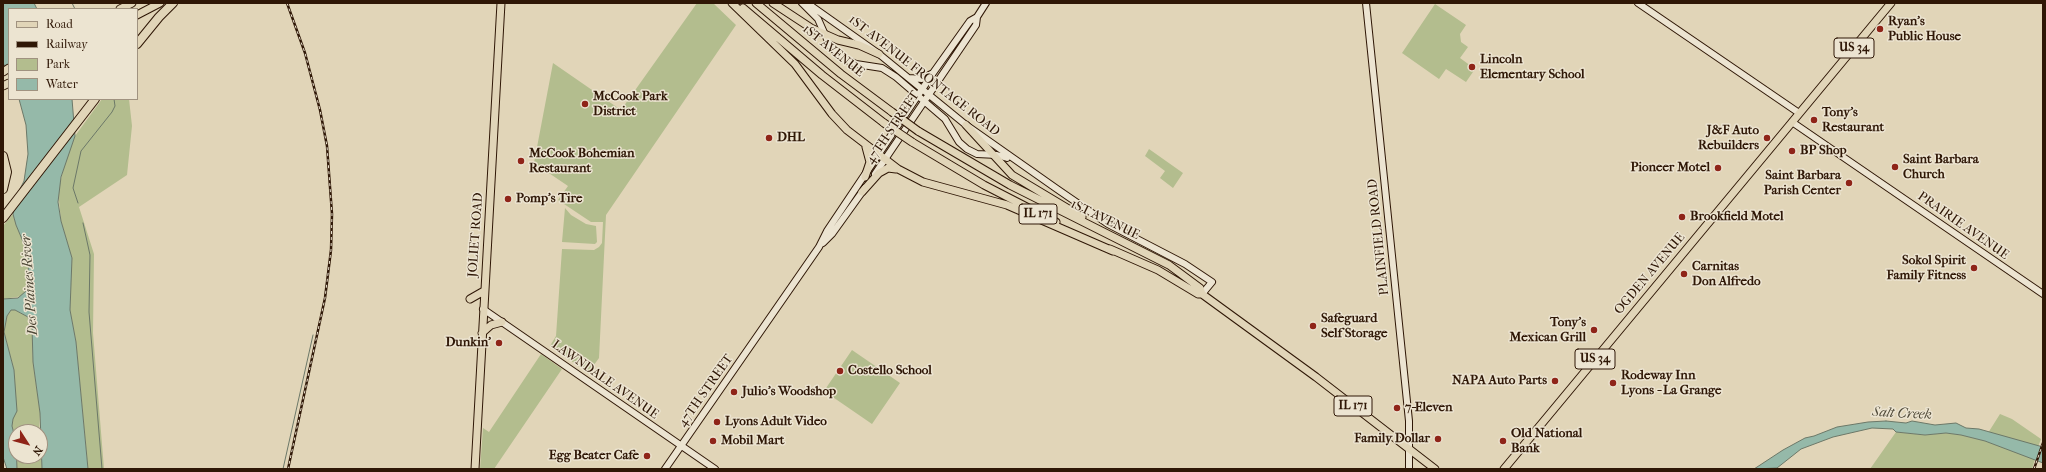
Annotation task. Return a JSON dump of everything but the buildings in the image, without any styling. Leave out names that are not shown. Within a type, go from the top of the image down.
[{"type":"highway","points":[[138,43],[159,17],[173,3]]},
{"type":"highway","points":[[3,218],[94,100]]},
{"type":"highway","points":[[3,156],[7,172],[3,189]]},
{"type":"main road","points":[[122,8],[132,3]]},
{"type":"main road","points":[[138,14],[160,3]]},
{"type":"main road","name":"JOLIET ROAD","points":[[475,469],[501,3]]},
{"type":"main road","points":[[732,3],[795,64],[838,121],[863,144],[898,169],[923,182],[1007,205],[1112,250]]},
{"type":"main road","name":"1ST AVENUE","points":[[737,3],[822,75],[884,123],[912,142],[990,188],[1112,250],[1169,275],[1196,293],[1202,294],[1316,377],[1435,469]]},
{"type":"main road","name":"1ST AVENUE","points":[[756,3],[840,74],[918,131],[1010,185],[1179,272],[1200,288],[1202,294]]},
{"type":"main road","points":[[773,3],[811,28],[826,35],[859,45],[879,54]]},
{"type":"main road","name":"OGDEN AVENUE","points":[[1504,469],[1891,3]]},
{"type":"main road","points":[[966,126],[992,155],[1018,179],[1129,245]]},
{"type":"main road","points":[[863,144],[870,157],[868,169],[864,177]]},
{"type":"main road","points":[[862,192],[879,173],[888,168],[898,169]]},
{"type":"main road","points":[[470,299],[484,291]]},
{"type":"main road","points":[[482,333],[491,326],[502,322]]},
{"type":"street","name":"1ST AVENUE FRONTAGE ROAD","points":[[802,3],[818,19],[834,50],[844,59],[856,64],[882,68],[896,77],[949,123],[959,142],[967,150],[977,154],[1006,157],[1026,168]]},
{"type":"street","name":"1ST AVENUE FRONTAGE ROAD","points":[[807,3],[879,54],[966,126],[1026,168],[1108,224],[1185,264],[1212,282],[1202,294]]},
{"type":"street","name":"47TH STREET","points":[[819,247],[826,231],[864,177],[882,158],[924,101],[976,25],[977,17],[986,3]]},
{"type":"street","name":"PLAINFIELD ROAD","points":[[1366,3],[1406,386],[1410,450],[1409,469]]},
{"type":"street","points":[[1638,3],[1799,113]]},
{"type":"street","name":"47TH STREET","points":[[664,469],[819,247],[832,234],[862,192],[918,95],[970,21],[977,17]]},
{"type":"street","points":[[909,78],[922,79],[933,73]]},
{"type":"street","name":"PRAIRIE AVENUE","points":[[1792,122],[2043,294]]},
{"type":"street","name":"LAWNDALE AVENUE","points":[[483,309],[715,469]]},
{"type":"green space","points":[[697,3],[713,3],[736,25],[606,215],[599,358],[588,373],[550,346],[556,336],[562,249],[594,250],[599,247],[602,243],[603,222],[591,222],[558,200],[568,186],[534,163],[553,63],[621,110]]},
{"type":"green space","points":[[1435,4],[1466,25],[1460,34],[1461,42],[1468,47],[1460,58],[1475,69],[1466,82],[1446,69],[1439,79],[1402,53]]},
{"type":"green space","points":[[101,100],[129,100],[132,126],[127,175],[79,207],[94,254],[93,333],[104,469],[88,469],[76,342],[70,310],[72,258],[61,221],[58,191],[66,159],[75,136]]},
{"type":"green space","points":[[1149,149],[1183,173],[1173,188],[1160,178],[1165,171],[1145,156]]},
{"type":"green space","points":[[565,208],[571,215],[586,224],[596,226],[597,242],[595,244],[562,242]]},
{"type":"green space","points":[[13,214],[27,251],[29,262],[27,285],[23,296],[3,299],[3,226]]},
{"type":"green space","points":[[11,310],[15,310],[28,317],[32,326],[33,362],[40,413],[39,424],[12,424],[15,390],[14,370],[4,332],[7,316]]},
{"type":"green space","points":[[852,350],[900,383],[872,424],[824,391]]},
{"type":"green space","points":[[541,354],[562,369],[494,469],[480,469],[483,428],[489,432]]},
{"type":"green space","points":[[2000,414],[2012,419],[2041,439],[2038,447],[1988,433]]},
{"type":"green space","points":[[1896,432],[1925,435],[1946,433],[1961,435],[1985,441],[2035,459],[2032,469],[1870,469]]},
{"type":"green space","points":[[17,464],[42,464],[42,469],[17,469]]},
{"type":"water","points":[[3,3],[34,3],[36,8],[8,8],[8,72],[3,63]]},
{"type":"water","name":"Des Plaines River","points":[[19,100],[72,100],[75,136],[61,177],[58,202],[61,221],[72,258],[70,310],[76,342],[88,469],[42,469],[42,464],[48,464],[48,424],[40,424],[33,362],[32,326],[28,317],[15,310],[11,310],[7,316],[4,332],[14,370],[17,411],[12,424],[8,424],[8,464],[17,464],[17,469],[7,469],[3,457],[3,299],[18,298],[26,291],[29,262],[27,251],[13,214],[19,191],[24,181],[28,154],[26,125]]},
{"type":"water","name":"Salt Creek","points":[[1886,421],[1906,423],[1912,421],[1935,425],[1956,423],[1966,428],[1979,429],[2043,447],[2043,463],[1985,441],[1961,435],[1946,433],[1925,435],[1896,432],[1893,429],[1872,428],[1833,437],[1801,449],[1777,468],[1754,469],[1805,438],[1837,427]]},
{"type":"waterway","points":[[72,3],[74,8]]},
{"type":"waterway","points":[[78,203],[73,188],[81,151],[112,112],[115,106],[114,100]]},
{"type":"waterway","points":[[83,223],[90,255],[89,312],[102,469]]},
{"type":"waterway","points":[[283,469],[313,335]]},
{"type":"railway","points":[[287,3],[305,53],[320,110],[327,146],[332,214],[331,250],[325,298],[288,469]]},
{"type":"railway","points":[[2034,469],[2043,443]]},
{"type":"place","name":"Ryan's Public House","points":[[1880,29]]},
{"type":"place","name":"Lincoln Elementary School","points":[[1472,67]]},
{"type":"place","name":"McCook Park District","points":[[585,104]]},
{"type":"place","name":"Tony's Restaurant","points":[[1814,120]]},
{"type":"place","name":"DHL","points":[[769,138]]},
{"type":"place","name":"J&F Auto Rebuilders","points":[[1767,138]]},
{"type":"place","name":"BP Shop","points":[[1792,151]]},
{"type":"place","name":"McCook Bohemian Restaurant","points":[[521,161]]},
{"type":"place","name":"Saint Barbara Church","points":[[1895,167]]},
{"type":"place","name":"Pioneer Motel","points":[[1718,168]]},
{"type":"place","name":"Saint Barbara Parish Center","points":[[1849,183]]},
{"type":"place","name":"Pomp's Tire","points":[[508,199]]},
{"type":"place","name":"Brookfield Motel","points":[[1682,217]]},
{"type":"place","name":"Sokol Spirit Family Fitness","points":[[1974,268]]},
{"type":"place","name":"Carnitas Don Alfredo","points":[[1684,274]]},
{"type":"place","name":"Safeguard Self Storage","points":[[1313,326]]},
{"type":"place","name":"Tony’s Mexican Grill","points":[[1594,330]]},
{"type":"place","name":"Dunkin'","points":[[499,343]]},
{"type":"place","name":"Costello School","points":[[840,371]]},
{"type":"place","name":"NAPA Auto Parts","points":[[1555,381]]},
{"type":"place","name":"Rodeway Inn Lyons - La Grange","points":[[1613,383]]},
{"type":"place","name":"Julio's Woodshop","points":[[734,392]]},
{"type":"place","name":"7-Eleven","points":[[1397,408]]},
{"type":"place","name":"Lyons Adult Video","points":[[717,422]]},
{"type":"place","name":"Family Dollar","points":[[1438,439]]},
{"type":"place","name":"Mobil Mart","points":[[713,441]]},
{"type":"place","name":"Old National Bank","points":[[1503,441]]},
{"type":"place","name":"Egg Beater Cafe","points":[[647,456]]}]
